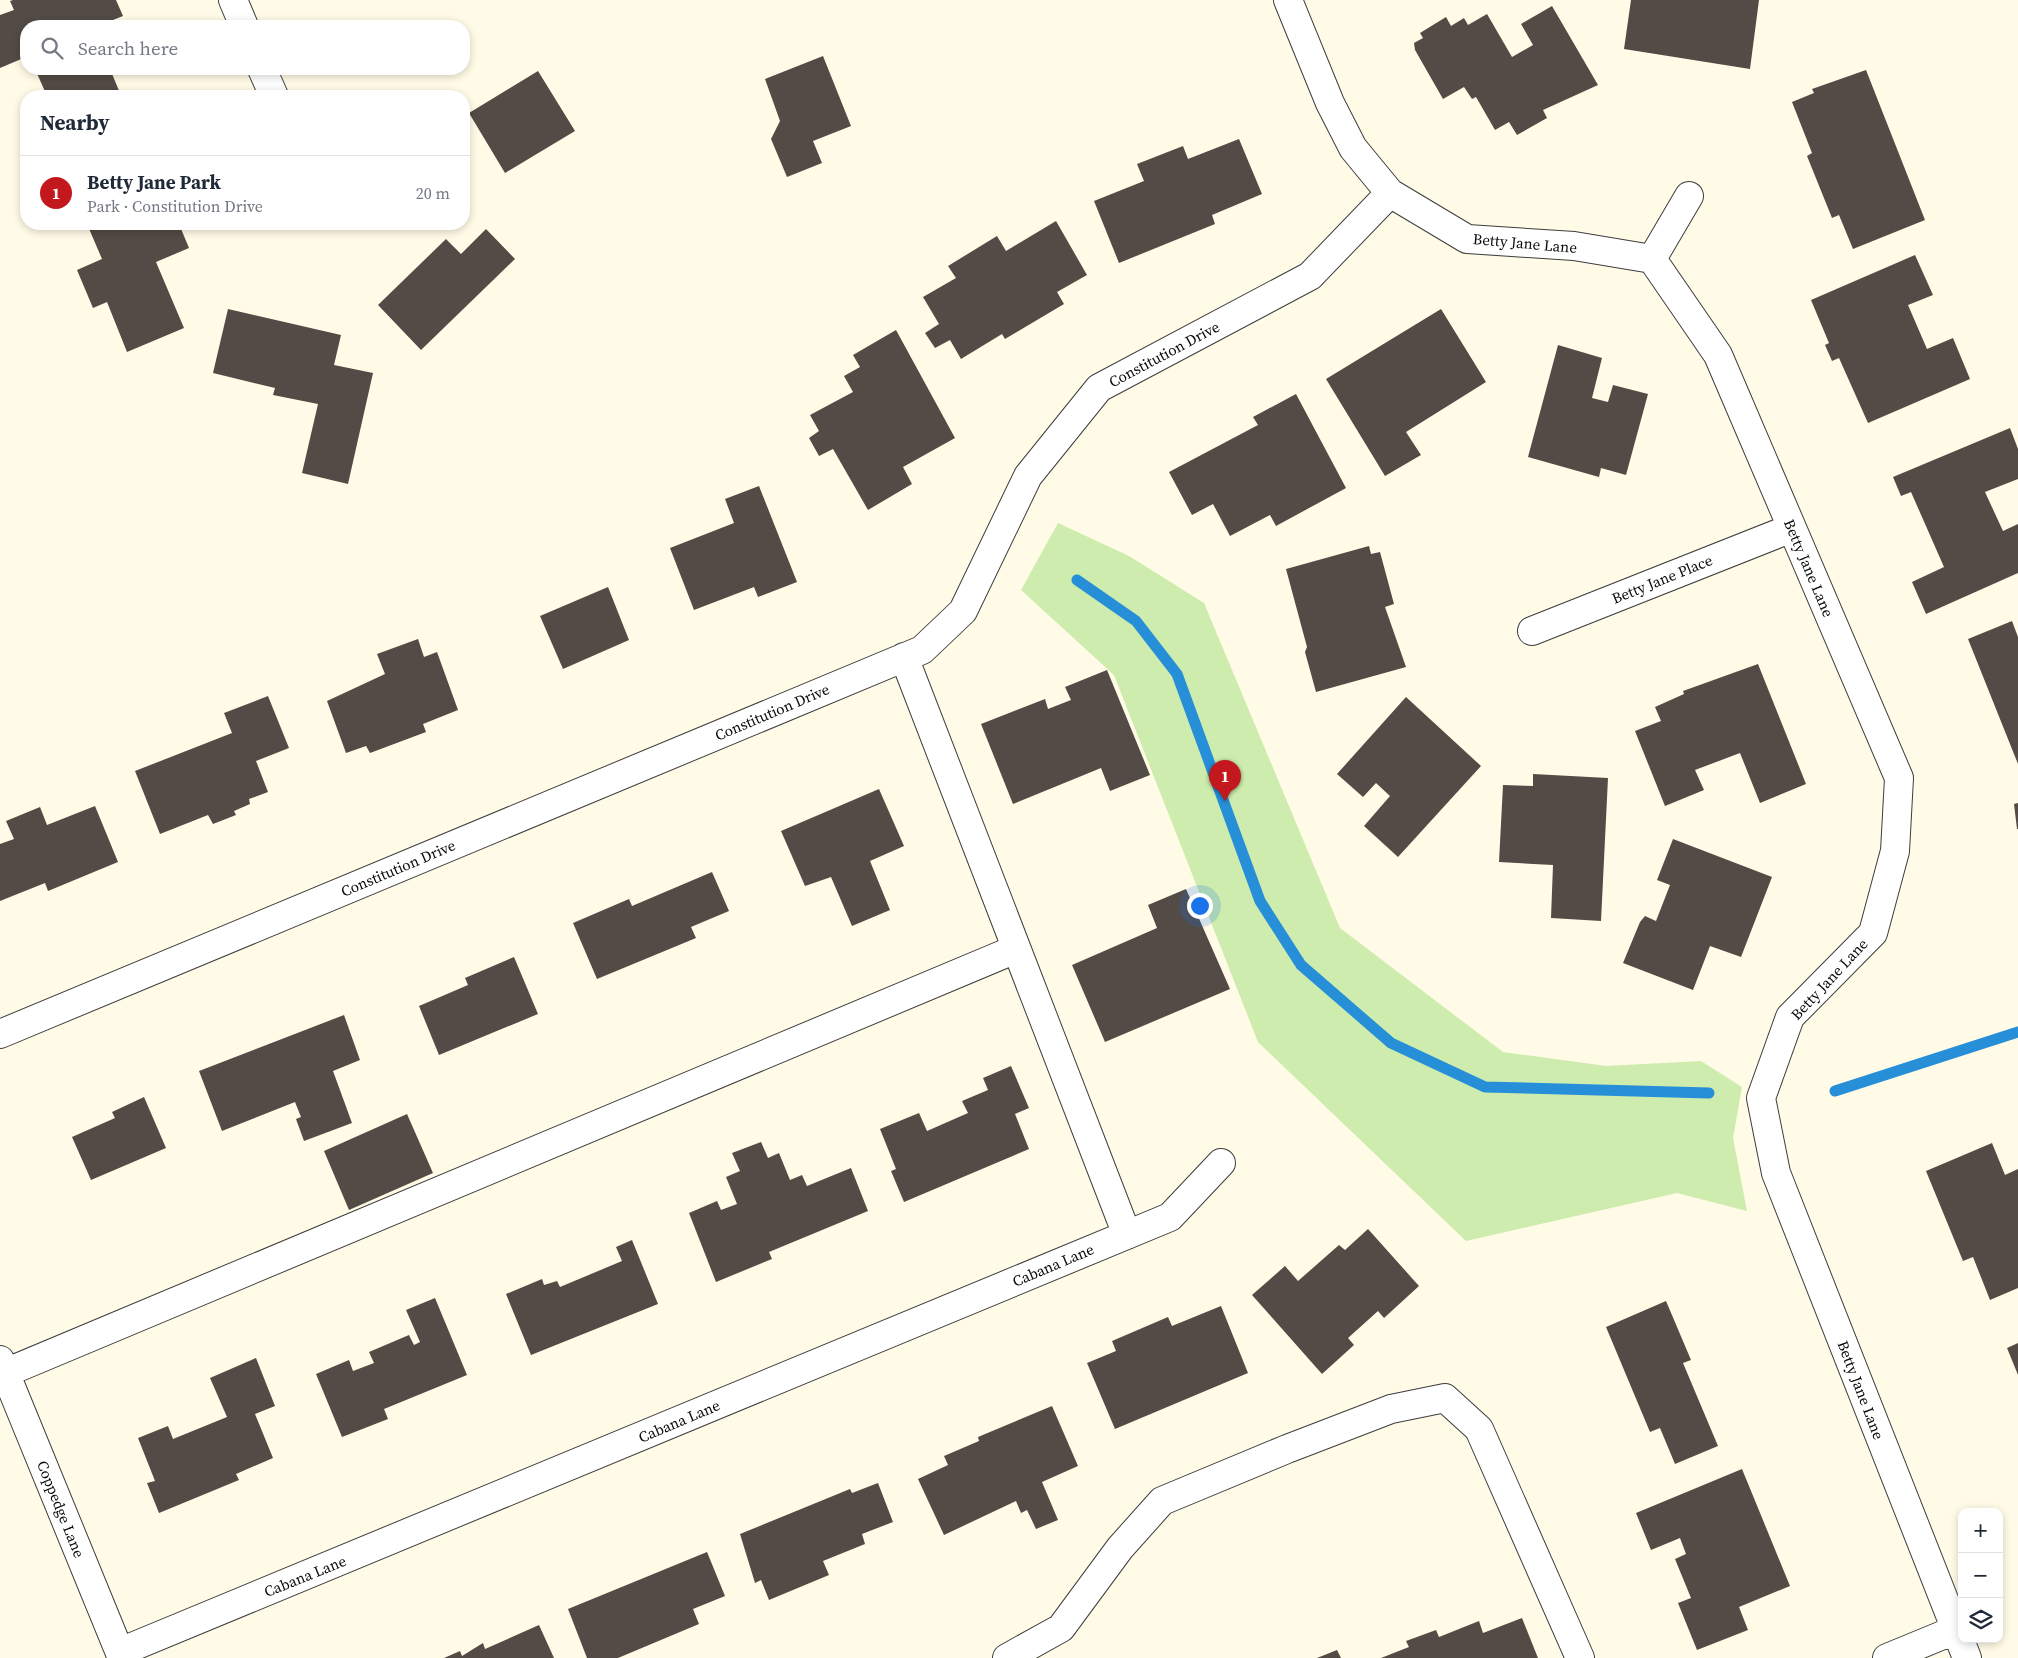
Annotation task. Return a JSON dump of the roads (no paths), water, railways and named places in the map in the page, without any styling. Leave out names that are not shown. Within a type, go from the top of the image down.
[{"type":"street","points":[[233,0],[241,20]]},
{"type":"street","name":"Betty Jane Lane","points":[[1288,0],[1330,103],[1353,148],[1390,193],[1467,239],[1574,246],[1652,259],[1718,355],[1899,778],[1895,851],[1873,933],[1790,1017],[1761,1098],[1776,1173],[1967,1658]]},
{"type":"street","points":[[265,75],[271,90]]},
{"type":"street","name":"Constitution Drive","points":[[0,1034],[922,650],[963,611],[1028,476],[1099,388],[1310,276],[1390,193]]},
{"type":"street","points":[[1652,259],[1689,196]]},
{"type":"street","name":"Betty Jane Place","points":[[1532,631],[1792,528]]},
{"type":"street","points":[[904,657],[1127,1235]]},
{"type":"street","points":[[3,1366],[1016,949]]},
{"type":"street","name":"Cabana Lane","points":[[121,1655],[1170,1217],[1221,1162]]},
{"type":"street","name":"Coppedge Lane","points":[[3,1366],[121,1655]]},
{"type":"street","points":[[1007,1658],[1061,1628],[1120,1548],[1162,1501],[1287,1449],[1391,1409],[1444,1398],[1479,1429],[1580,1658]]},
{"type":"street","points":[[1887,1658],[1955,1630]]},
{"type":"waterway","points":[[1077,580],[1136,621],[1177,674],[1260,901],[1301,965],[1391,1043],[1485,1087],[1709,1093]]},
{"type":"waterway","points":[[1835,1091],[2018,1032]]},
{"type":"place","name":"Betty Jane Park","points":[[1225,801]]}]
